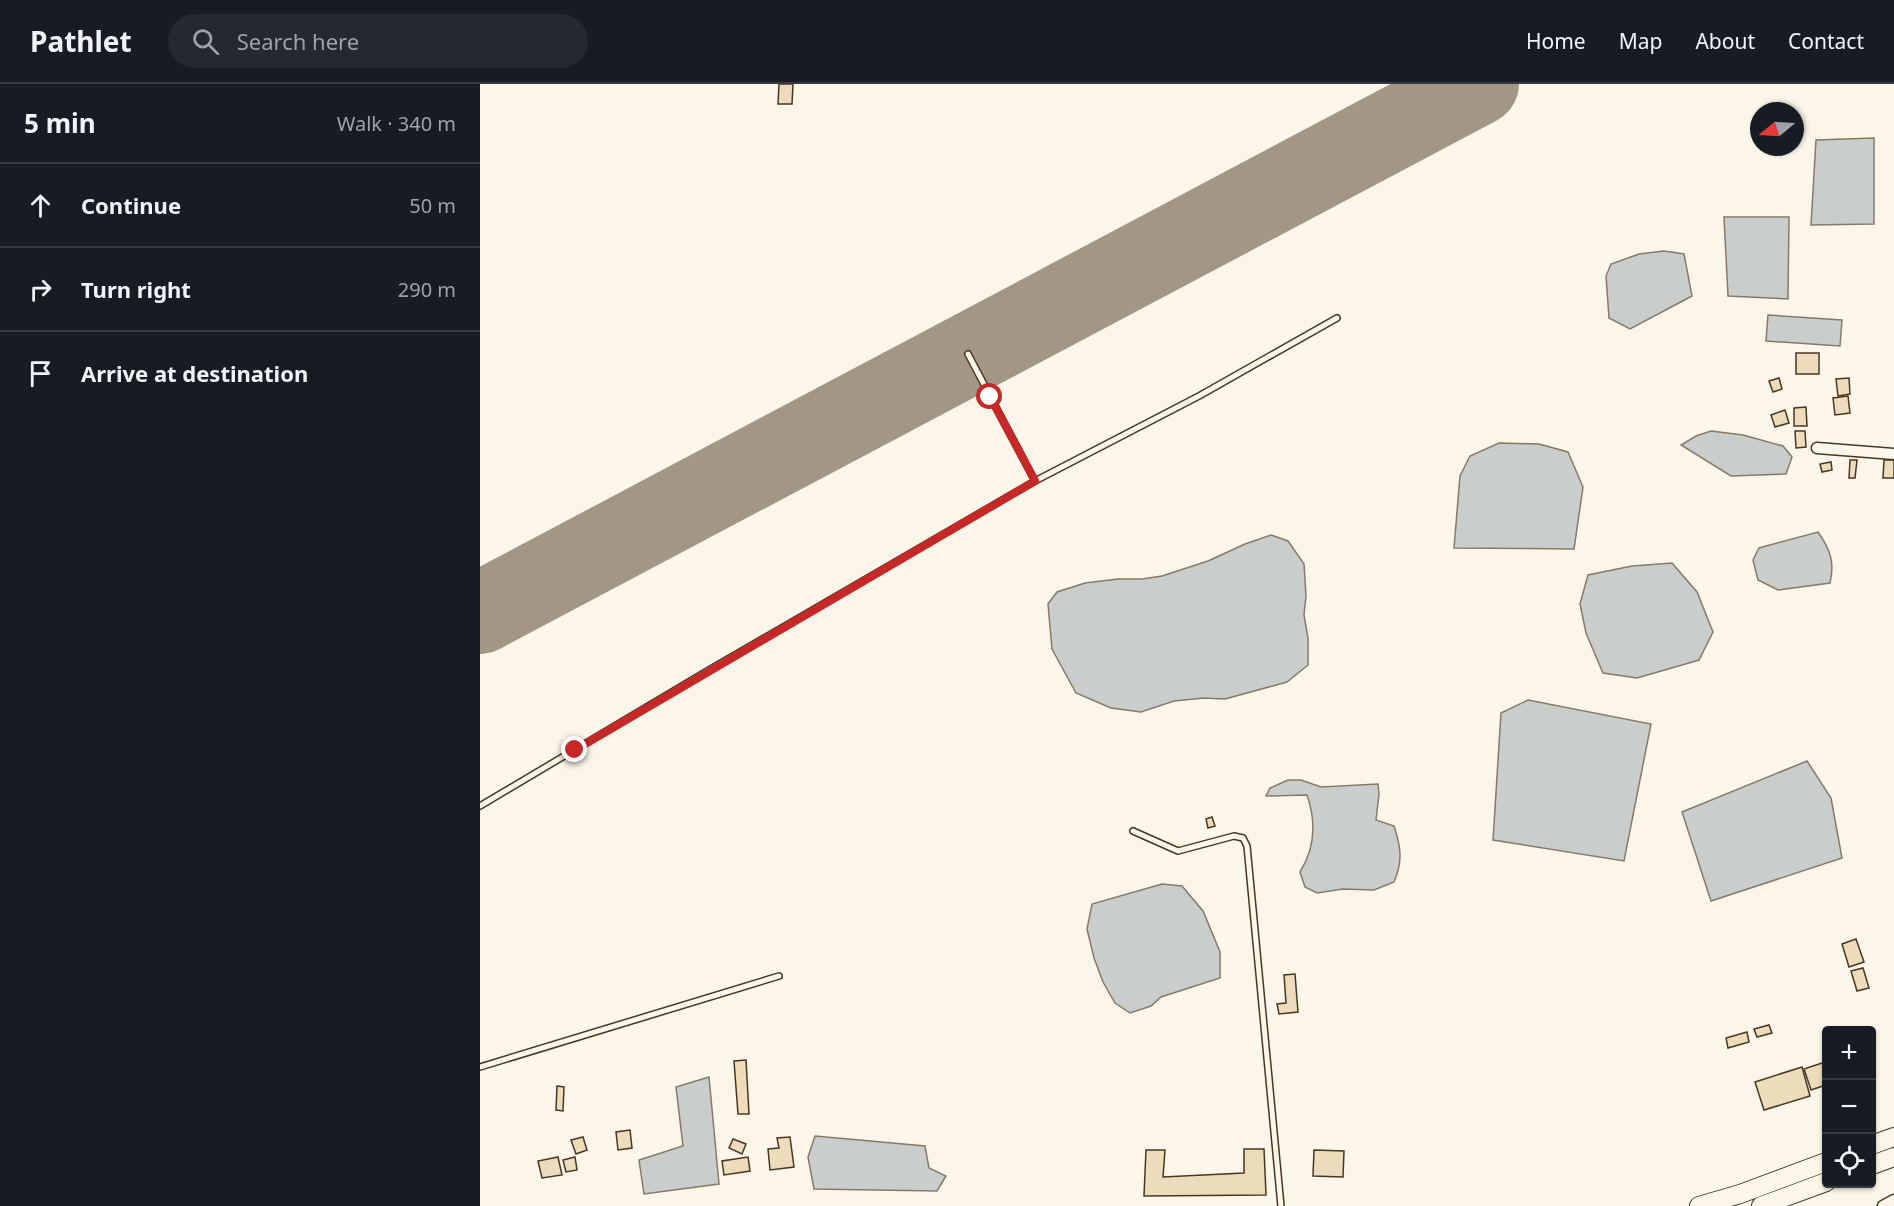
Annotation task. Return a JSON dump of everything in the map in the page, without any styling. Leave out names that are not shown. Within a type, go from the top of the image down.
[{"type":"main road","points":[[1876,1144],[1894,1137]]},
{"type":"main road","points":[[1699,1206],[1740,1194],[1822,1164]]},
{"type":"main road","points":[[1761,1206],[1822,1184]]},
{"type":"street","points":[[1817,448],[1894,454]]},
{"type":"street","points":[[1883,1206],[1894,1200]]},
{"type":"lane","points":[[480,806],[1035,481],[1199,396],[1337,318]]},
{"type":"lane","points":[[968,354],[1035,481]]},
{"type":"lane","points":[[1133,831],[1178,850],[1234,836],[1243,838],[1247,846],[1281,1206]]},
{"type":"lane","points":[[480,1067],[779,976]]},
{"type":"shaded area","points":[[1874,138],[1874,224],[1811,225],[1816,140]]},
{"type":"shaded area","points":[[1724,217],[1789,217],[1788,299],[1728,296]]},
{"type":"shaded area","points":[[1664,251],[1684,254],[1692,296],[1630,329],[1609,318],[1606,276],[1611,264],[1639,254]]},
{"type":"shaded area","points":[[1768,315],[1842,320],[1840,346],[1766,341]]},
{"type":"shaded area","points":[[1711,431],[1743,435],[1783,446],[1792,457],[1786,474],[1731,476],[1681,445],[1696,436]]},
{"type":"shaded area","points":[[1499,443],[1539,444],[1568,452],[1583,487],[1574,549],[1454,548],[1460,476],[1470,456]]},
{"type":"shaded area","points":[[1818,532],[1830,556],[1832,569],[1830,583],[1778,590],[1758,580],[1753,560],[1759,548]]},
{"type":"shaded area","points":[[1271,535],[1288,541],[1304,564],[1306,596],[1304,615],[1308,638],[1308,665],[1287,682],[1225,699],[1204,698],[1174,701],[1141,712],[1111,708],[1076,693],[1052,649],[1048,604],[1057,592],[1085,583],[1162,576],[1208,561]]},
{"type":"shaded area","points":[[1672,563],[1697,592],[1713,632],[1699,660],[1637,678],[1603,673],[1586,633],[1580,604],[1588,575],[1632,566]]},
{"type":"shaded area","points":[[1528,700],[1651,724],[1624,861],[1493,840],[1501,713]]},
{"type":"shaded area","points":[[1807,761],[1831,798],[1842,858],[1711,901],[1682,812]]},
{"type":"shaded area","points":[[1288,780],[1301,780],[1321,787],[1378,784],[1376,820],[1394,826],[1399,847],[1400,861],[1394,882],[1374,890],[1343,889],[1317,893],[1305,887],[1300,872],[1309,854],[1313,824],[1307,795],[1266,796],[1270,788]]},
{"type":"shaded area","points":[[1162,884],[1182,886],[1203,911],[1220,952],[1220,978],[1161,997],[1151,1006],[1130,1013],[1115,1003],[1103,982],[1094,958],[1087,929],[1092,904]]},
{"type":"shaded area","points":[[709,1077],[719,1184],[644,1194],[639,1160],[683,1146],[676,1087]]},
{"type":"shaded area","points":[[815,1136],[925,1146],[929,1168],[946,1176],[937,1191],[814,1189],[808,1157]]},
{"type":"building","points":[[779,84],[793,84],[792,104],[778,104]]},
{"type":"building","points":[[1796,353],[1819,353],[1819,374],[1796,374]]},
{"type":"building","points":[[1779,378],[1782,389],[1773,392],[1769,381]]},
{"type":"building","points":[[1849,378],[1850,394],[1838,396],[1836,379]]},
{"type":"building","points":[[1848,396],[1850,413],[1835,415],[1833,398]]},
{"type":"building","points":[[1806,407],[1807,426],[1794,426],[1794,408]]},
{"type":"building","points":[[1785,410],[1789,423],[1775,427],[1771,415]]},
{"type":"building","points":[[1795,431],[1805,431],[1806,447],[1796,448]]},
{"type":"building","points":[[1850,460],[1857,460],[1855,478],[1849,478]]},
{"type":"building","points":[[1884,460],[1894,460],[1894,478],[1883,478]]},
{"type":"building","points":[[1831,462],[1832,470],[1822,472],[1820,464]]},
{"type":"building","points":[[1212,817],[1215,826],[1208,828],[1206,819]]},
{"type":"building","points":[[1856,939],[1864,962],[1849,967],[1842,944]]},
{"type":"building","points":[[1863,968],[1869,988],[1857,991],[1851,971]]},
{"type":"building","points":[[1295,974],[1298,1012],[1279,1014],[1277,1004],[1286,1003],[1284,975]]},
{"type":"building","points":[[1769,1025],[1772,1033],[1757,1037],[1754,1029]]},
{"type":"building","points":[[1747,1032],[1749,1042],[1728,1048],[1726,1038]]},
{"type":"building","points":[[746,1060],[749,1114],[738,1114],[734,1061]]},
{"type":"building","points":[[1822,1063],[1822,1086],[1811,1090],[1804,1069]]},
{"type":"building","points":[[1802,1067],[1810,1096],[1764,1110],[1755,1082]]},
{"type":"building","points":[[557,1086],[564,1087],[563,1111],[556,1110]]},
{"type":"building","points":[[630,1130],[632,1148],[618,1150],[616,1132]]},
{"type":"building","points":[[583,1137],[587,1150],[576,1154],[571,1140]]},
{"type":"building","points":[[790,1137],[794,1167],[770,1170],[768,1149],[779,1148],[777,1138]]},
{"type":"building","points":[[733,1139],[746,1144],[742,1154],[729,1148]]},
{"type":"building","points":[[1244,1149],[1264,1149],[1266,1195],[1144,1196],[1146,1150],[1165,1150],[1163,1177],[1244,1173]]},
{"type":"building","points":[[1314,1150],[1344,1151],[1343,1177],[1313,1176]]},
{"type":"building","points":[[558,1157],[562,1175],[542,1178],[538,1161]]},
{"type":"building","points":[[575,1157],[577,1170],[566,1172],[563,1160]]},
{"type":"building","points":[[748,1157],[750,1171],[724,1175],[722,1161]]},
{"type":"runway","points":[[480,613],[1478,84]]},
{"type":"route","points":[[575,750],[1035,481],[990,397]]}]
